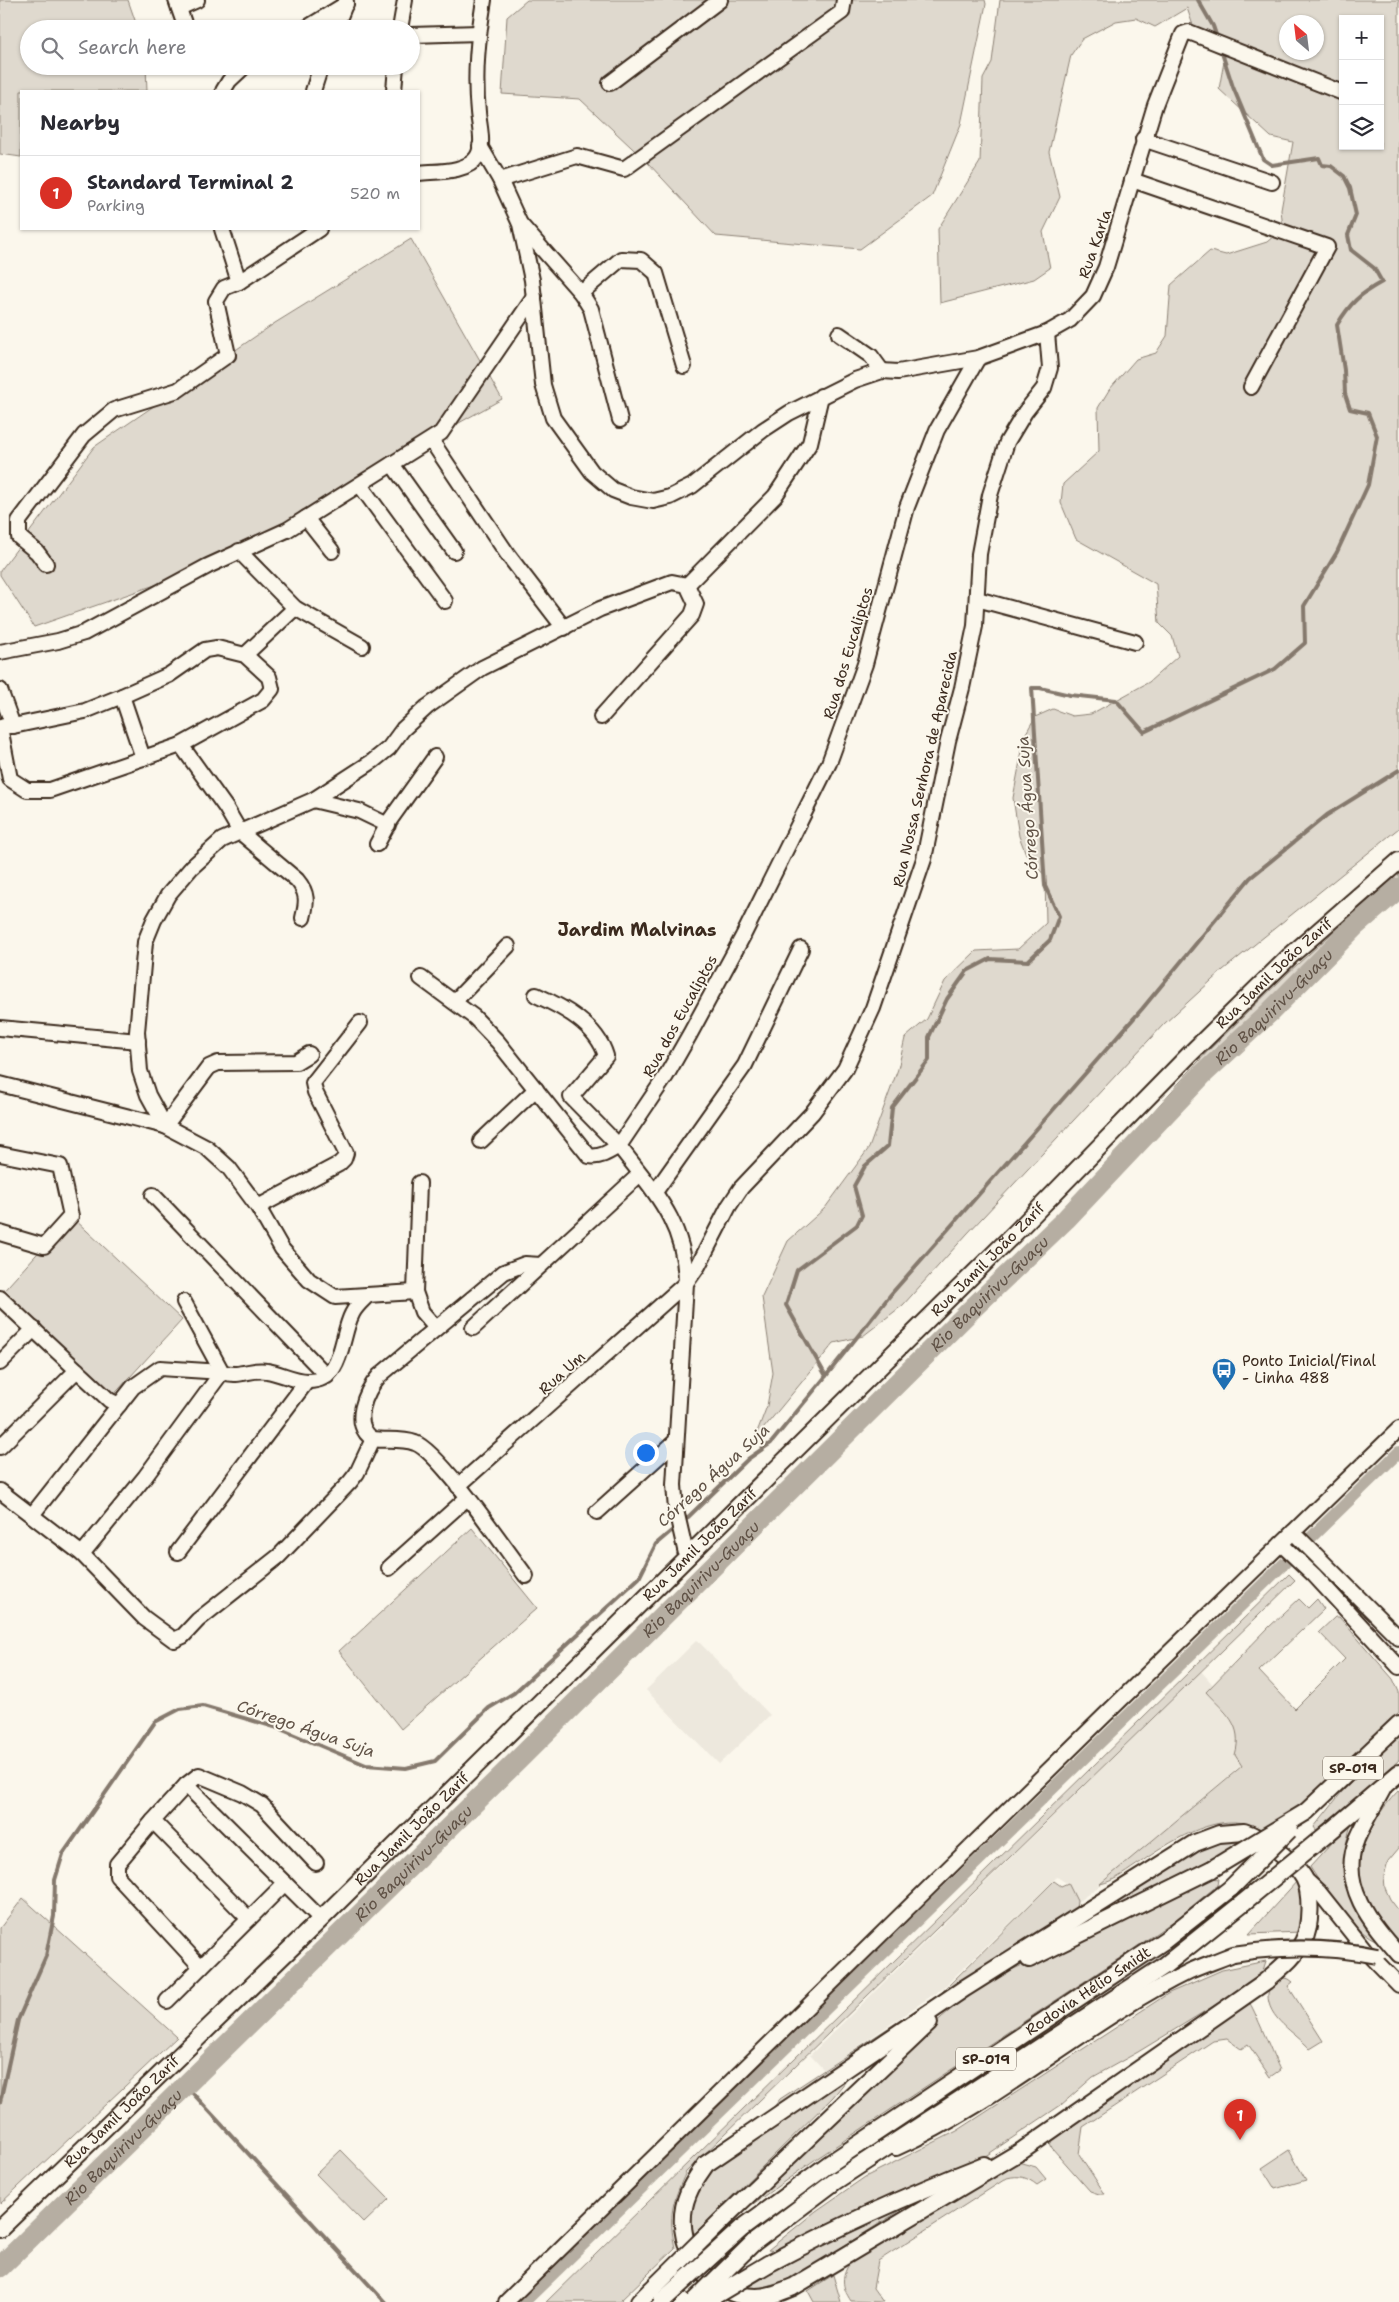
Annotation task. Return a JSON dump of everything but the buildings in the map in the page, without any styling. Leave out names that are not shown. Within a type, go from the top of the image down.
[{"type":"main road","name":"Rua Jamil João Zarif","points":[[0,2229],[321,1920],[1038,1209],[1190,1054],[1290,956],[1399,861]]},
{"type":"main road","name":"Rodovia Hélio Smidt","points":[[658,2298],[741,2229],[828,2164],[1165,1940],[1231,1888],[1306,1812],[1399,1724]]},
{"type":"main road","name":"Rodovia Hélio Smidt","points":[[693,2302],[753,2243],[794,2211],[1164,1966],[1399,1774]]},
{"type":"main road","points":[[639,2302],[658,2298],[728,2214],[965,1988],[1081,1934],[1212,1869],[1306,1812]]},
{"type":"main road","points":[[1233,1832],[1256,1835],[1274,1848],[1304,1878],[1310,1906],[1307,1930],[1303,1942],[1287,1963],[1266,1980],[1023,2150],[816,2275],[774,2294],[756,2297],[738,2294],[720,2287],[699,2270],[685,2241],[682,2224],[688,2193],[706,2164],[965,1988],[1178,1853],[1207,1838],[1233,1832]]},
{"type":"main road","points":[[704,2302],[768,2264],[836,2228],[910,2194],[1023,2150]]},
{"type":"street","points":[[183,20],[178,4],[197,0]]},
{"type":"street","points":[[402,20],[405,0]]},
{"type":"street","points":[[420,174],[460,168],[471,163],[478,156],[481,133],[475,71],[478,33],[484,0]]},
{"type":"street","points":[[610,83],[720,0]]},
{"type":"street","points":[[500,180],[577,156],[624,169],[842,12],[844,0]]},
{"type":"street","points":[[319,20],[347,2]]},
{"type":"street","points":[[339,20],[347,2]]},
{"type":"street","name":"Rua Karla","points":[[520,224],[534,297],[543,385],[553,418],[592,472],[613,490],[631,497],[653,501],[670,497],[692,486],[764,430],[821,396],[855,380],[882,371],[898,372],[978,358],[1047,333],[1070,320],[1093,296],[1106,268],[1118,232],[1143,139],[1166,74],[1184,34],[1189,32],[1339,91]]},
{"type":"street","points":[[420,35],[478,33]]},
{"type":"street","points":[[224,90],[235,75]]},
{"type":"street","points":[[313,90],[319,75]]},
{"type":"street","points":[[394,90],[395,75]]},
{"type":"street","points":[[1143,139],[1272,182]]},
{"type":"street","points":[[480,146],[500,180],[520,224],[581,293],[591,309],[620,420]]},
{"type":"street","points":[[1132,180],[1327,247],[1252,387]]},
{"type":"street","points":[[222,230],[239,282]]},
{"type":"street","points":[[46,564],[37,552],[19,538],[19,521],[84,435],[114,410],[178,390],[228,355],[216,301],[224,288],[239,282],[307,233]]},
{"type":"street","points":[[581,293],[621,259],[641,260],[656,273],[684,366]]},
{"type":"street","points":[[0,652],[58,642],[84,633],[208,566],[287,530],[442,433],[534,297]]},
{"type":"street","name":"Rua Nossa Senhora de Aparecida","points":[[686,1282],[698,1266],[729,1206],[741,1188],[812,1113],[845,1069],[873,1008],[924,859],[948,741],[973,635],[979,554],[990,495],[1007,442],[1025,412],[1044,388],[1050,368],[1047,333]]},
{"type":"street","points":[[839,334],[871,356],[882,371]]},
{"type":"street","name":"Rua dos Eucaliptos","points":[[619,1146],[666,1076],[690,1034],[743,936],[829,763],[865,664],[906,507],[937,430],[978,358]]},
{"type":"street","points":[[687,585],[776,496],[810,443],[821,396]]},
{"type":"street","points":[[431,440],[508,556],[564,628]]},
{"type":"street","points":[[392,464],[454,551]]},
{"type":"street","points":[[360,484],[445,601]]},
{"type":"street","points":[[306,518],[332,551]]},
{"type":"street","points":[[239,551],[295,608],[362,646]]},
{"type":"street","points":[[165,1126],[148,1095],[140,1071],[138,1041],[145,942],[154,920],[168,895],[192,867],[222,840],[313,800],[374,760],[389,748],[403,729],[427,707],[482,668],[600,609],[672,582],[687,585]]},
{"type":"street","points":[[601,717],[692,615],[696,604],[687,585]]},
{"type":"street","points":[[977,599],[1135,642]]},
{"type":"street","points":[[245,655],[295,608]]},
{"type":"street","points":[[0,690],[4,726],[10,779],[27,790],[50,790],[181,746],[263,700],[272,689],[269,677],[245,655],[217,648],[205,650],[169,675],[85,711],[4,726]]},
{"type":"street","points":[[122,696],[143,758]]},
{"type":"street","points":[[181,746],[226,808],[240,832],[297,880],[304,889],[307,895],[303,918]]},
{"type":"street","points":[[377,844],[435,757]]},
{"type":"street","points":[[313,800],[359,811],[388,825]]},
{"type":"street","points":[[455,1001],[508,946]]},
{"type":"street","points":[[655,1192],[745,1065],[801,949]]},
{"type":"street","points":[[421,978],[455,1001],[498,1042],[588,1156],[596,1157],[619,1146]]},
{"type":"street","points":[[536,995],[564,1008],[596,1036],[603,1046],[606,1056],[572,1097],[619,1146],[655,1192],[667,1209],[678,1232],[685,1257],[686,1282],[674,1485],[680,1535],[687,1558]]},
{"type":"street","points":[[258,1207],[339,1164],[344,1159],[346,1153],[315,1092],[313,1083],[360,1023]]},
{"type":"street","points":[[0,1028],[138,1041]]},
{"type":"street","points":[[165,1126],[209,1067],[218,1063],[296,1062],[309,1054]]},
{"type":"street","points":[[0,1084],[165,1126],[207,1148],[242,1182],[282,1249],[309,1280],[335,1297],[415,1292]]},
{"type":"street","points":[[482,1142],[536,1089]]},
{"type":"street","points":[[0,1154],[60,1166],[70,1216],[44,1246],[0,1233]]},
{"type":"street","points":[[472,1328],[640,1174]]},
{"type":"street","points":[[419,1183],[415,1292],[422,1312],[436,1328]]},
{"type":"street","points":[[153,1195],[327,1376]]},
{"type":"street","points":[[526,1576],[458,1486],[423,1447],[414,1442],[373,1439],[367,1436],[362,1422],[365,1394],[378,1376],[504,1272],[525,1264],[542,1265]]},
{"type":"street","name":"Rua Um","points":[[458,1486],[686,1282]]},
{"type":"street","points":[[32,1515],[133,1386],[160,1368],[222,1372],[234,1376],[250,1371],[266,1370],[294,1379],[318,1380],[327,1376],[337,1361],[352,1313],[367,1296]]},
{"type":"street","points":[[0,1298],[109,1400],[119,1405]]},
{"type":"street","points":[[184,1302],[222,1372]]},
{"type":"street","points":[[0,1363],[34,1329]]},
{"type":"street","points":[[0,1447],[77,1370]]},
{"type":"street","points":[[82,1554],[145,1477],[222,1372]]},
{"type":"street","points":[[178,1552],[308,1381]]},
{"type":"street","points":[[506,2302],[1285,1548],[1399,1429]]},
{"type":"street","points":[[0,1491],[82,1554],[144,1618],[174,1640],[183,1636],[198,1620],[279,1556],[350,1482],[373,1439]]},
{"type":"street","points":[[597,1512],[676,1441]]},
{"type":"street","points":[[389,1568],[467,1498]]},
{"type":"street","points":[[1297,1536],[1399,1638]]},
{"type":"street","points":[[1285,1548],[1399,1667]]},
{"type":"street","points":[[201,1967],[117,1876],[117,1864],[186,1785],[199,1775],[249,1797],[262,1805],[316,1863]]},
{"type":"street","points":[[186,1785],[321,1920]]},
{"type":"street","points":[[1386,1785],[1356,1841],[1352,1874],[1354,1889],[1361,1906],[1398,1960]]},
{"type":"street","points":[[153,1821],[249,1919]]},
{"type":"street","points":[[1304,1878],[1319,1892],[1366,1952],[1399,1985]]},
{"type":"street","points":[[167,2001],[285,1883]]},
{"type":"street","points":[[870,2159],[920,2137],[960,2116],[1148,1995],[1191,1971],[1233,1954],[1287,1947],[1320,1947],[1398,1960]]},
{"type":"street","points":[[699,2270],[715,2302]]},
{"type":"shaded area","points":[[0,0],[128,0],[135,20],[20,20],[20,75],[146,75],[147,90],[20,90],[20,157],[0,154]]},
{"type":"shaded area","points":[[527,0],[985,0],[986,4],[961,124],[932,196],[860,249],[716,236],[648,163],[580,99],[502,94],[507,17]]},
{"type":"shaded area","points":[[1000,0],[1399,0],[1399,828],[1223,970],[1164,1024],[903,1305],[863,1336],[834,1343],[754,1440],[767,1406],[773,1373],[762,1297],[788,1241],[825,1208],[869,1148],[898,1069],[905,1038],[927,1019],[945,981],[976,951],[1018,949],[1046,923],[1045,876],[1026,854],[1019,836],[1013,798],[1025,735],[1035,717],[1053,709],[1072,716],[1091,714],[1149,682],[1178,656],[1172,636],[1159,623],[1156,584],[1076,539],[1061,503],[1063,484],[1099,451],[1098,408],[1109,390],[1136,359],[1156,353],[1167,336],[1171,285],[1210,251],[1226,255],[1267,242],[1283,228],[1281,210],[1293,142],[1271,137],[1219,89],[1225,56],[1199,43],[1187,8],[1155,27],[1136,18],[1116,21],[1082,39],[1071,55],[1049,152],[1060,197],[1043,232],[1050,268],[1034,279],[940,303],[938,229],[980,162],[983,79],[992,62]]},
{"type":"shaded area","points":[[411,239],[502,399],[441,433],[287,530],[198,570],[34,627],[0,575],[0,571],[94,447],[275,323]]},
{"type":"shaded area","points":[[1399,873],[1399,884],[1355,922],[1256,1017],[1241,1026],[1200,1067],[1191,1082],[1182,1087],[1167,1102],[1131,1149],[1093,1186],[1089,1183],[1207,1052],[1289,972]]},
{"type":"shaded area","points":[[71,1216],[182,1320],[109,1400],[0,1295]]},
{"type":"shaded area","points":[[472,1528],[537,1608],[401,1729],[339,1651]]},
{"type":"shaded area","points":[[1289,1574],[1295,1580],[686,2172],[677,2192],[673,2209],[672,2227],[675,2248],[619,2302],[546,2302]]},
{"type":"shaded area","points":[[1299,1599],[1308,1608],[1317,1599],[1324,1609],[1259,1671],[1295,1709],[1345,1659],[1319,1632],[1335,1617],[1339,1617],[1393,1679],[1399,1692],[1399,1712],[1302,1807],[1265,1831],[1250,1825],[1234,1822],[1206,1827],[1177,1839],[1117,1878],[1100,1884],[1242,1766],[1235,1755],[1237,1735],[1235,1727],[1226,1713],[1206,1692]]},
{"type":"shaded area","points":[[697,1640],[770,1715],[719,1764],[646,1690]]},
{"type":"shaded area","points":[[1201,1671],[1215,1687],[1208,1694],[1240,1730],[1244,1763],[1102,1884],[1076,1903],[1068,1884],[1057,1877],[943,1988],[824,2070],[810,2055]]},
{"type":"shaded area","points":[[1399,1735],[1399,1760],[1353,1802],[1316,1830],[1314,1827],[1341,1793]]},
{"type":"shaded area","points":[[1399,1790],[1399,1848],[1388,1861],[1384,1876],[1385,1888],[1399,1911],[1399,1949],[1368,1905],[1359,1874],[1360,1858],[1371,1828],[1379,1814]]},
{"type":"shaded area","points":[[1352,1821],[1345,1858],[1345,1872],[1348,1885],[1353,1898],[1380,1942],[1360,1930],[1340,1910],[1310,1867]]},
{"type":"shaded area","points":[[1231,1840],[1249,1841],[1058,1938],[1198,1847]]},
{"type":"shaded area","points":[[1212,1878],[1219,1879],[1218,1885],[1175,1920],[813,2161],[753,2204],[749,2204],[927,2030],[956,2005],[994,1978]]},
{"type":"shaded area","points":[[1298,1880],[1305,1894],[1301,1932],[1249,1934]]},
{"type":"shaded area","points":[[1054,1881],[1061,1886],[1068,1883],[1077,1901],[1076,1909],[773,2108],[780,2099],[940,1994]]},
{"type":"shaded area","points":[[1238,1895],[1239,1897],[1176,1950],[749,2238],[747,2235],[771,2215],[845,2161],[1095,1997]]},
{"type":"shaded area","points":[[23,1898],[177,2037],[0,2204],[0,1928]]},
{"type":"shaded area","points":[[1266,1961],[1261,1977],[1138,2052],[1093,2077],[1061,2105],[987,2155],[953,2173],[777,2251],[768,2250],[816,2211],[865,2177],[957,2131],[1169,1993],[1222,1970]]},
{"type":"shaded area","points":[[1284,1978],[1293,1982],[1288,1986],[1323,2041],[1310,2049],[1277,2018],[1269,2003],[1268,1994],[1271,1985]]},
{"type":"shaded area","points":[[1249,2002],[1280,2070],[1270,2077],[1248,2044],[1241,2049],[1227,2039],[1213,2041],[1083,2127],[1079,2154],[1105,2194],[1090,2191],[1052,2148],[1049,2140]]},
{"type":"shaded area","points":[[850,2076],[833,2097],[695,2233],[689,2229],[687,2210],[705,2173]]},
{"type":"shaded area","points":[[341,2150],[389,2199],[364,2223],[316,2174]]},
{"type":"shaded area","points":[[1289,2150],[1306,2180],[1275,2189],[1262,2168]]},
{"type":"shaded area","points":[[1018,2162],[1036,2167],[1046,2179],[1037,2185],[1023,2177],[1007,2178],[878,2261],[873,2288],[883,2302],[851,2301],[845,2291],[844,2276],[851,2261]]},
{"type":"shaded area","points":[[930,2192],[791,2279],[755,2289],[745,2286],[771,2267]]},
{"type":"shaded area","points":[[833,2275],[841,2302],[814,2302],[808,2291]]},
{"type":"waterway","name":"Córrego Água Suja","points":[[1198,0],[1213,26],[1217,38]]},
{"type":"waterway","name":"Córrego Água Suja","points":[[682,1523],[748,1459],[771,1443],[826,1376],[786,1305],[797,1270],[857,1225],[862,1215],[854,1186],[865,1166],[888,1146],[892,1108],[929,1060],[929,1037],[947,999],[967,971],[990,959],[1028,961],[1050,940],[1059,916],[1045,886],[1032,688],[1070,695],[1116,700],[1144,732],[1275,669],[1305,643],[1304,606],[1337,552],[1368,485],[1377,436],[1368,413],[1350,409],[1345,394],[1344,370],[1337,325],[1356,300],[1382,282],[1374,268],[1351,250],[1348,235],[1356,215],[1350,188],[1344,176],[1331,166],[1322,165],[1319,158],[1272,165],[1263,159],[1233,87],[1220,47]]},
{"type":"waterway","points":[[826,1376],[892,1293],[1142,1009],[1250,878],[1327,815],[1399,770]]},
{"type":"waterway","name":"Rio Baquirivu-Guaçu","points":[[0,2267],[517,1761],[975,1306],[1066,1219],[1202,1075],[1270,1012],[1355,926],[1399,888]]},
{"type":"waterway","points":[[524,2302],[1399,1452]]},
{"type":"waterway","name":"Córrego Água Suja","points":[[0,2102],[18,2020],[46,1956],[54,1916],[55,1880],[63,1854],[155,1722],[180,1709],[203,1706],[278,1728],[366,1765],[406,1768],[435,1761],[489,1708],[514,1693],[639,1578],[656,1544],[676,1527]]},
{"type":"waterway","points":[[187,2087],[385,2302]]},
{"type":"place","name":"Ponto Inicial/Final - Linha 488","points":[[1224,1391]]},
{"type":"place","name":"Standard Terminal 2","points":[[1240,2140]]},
{"type":"district","name":"Jardim Malvinas","points":[[637,930]]}]
